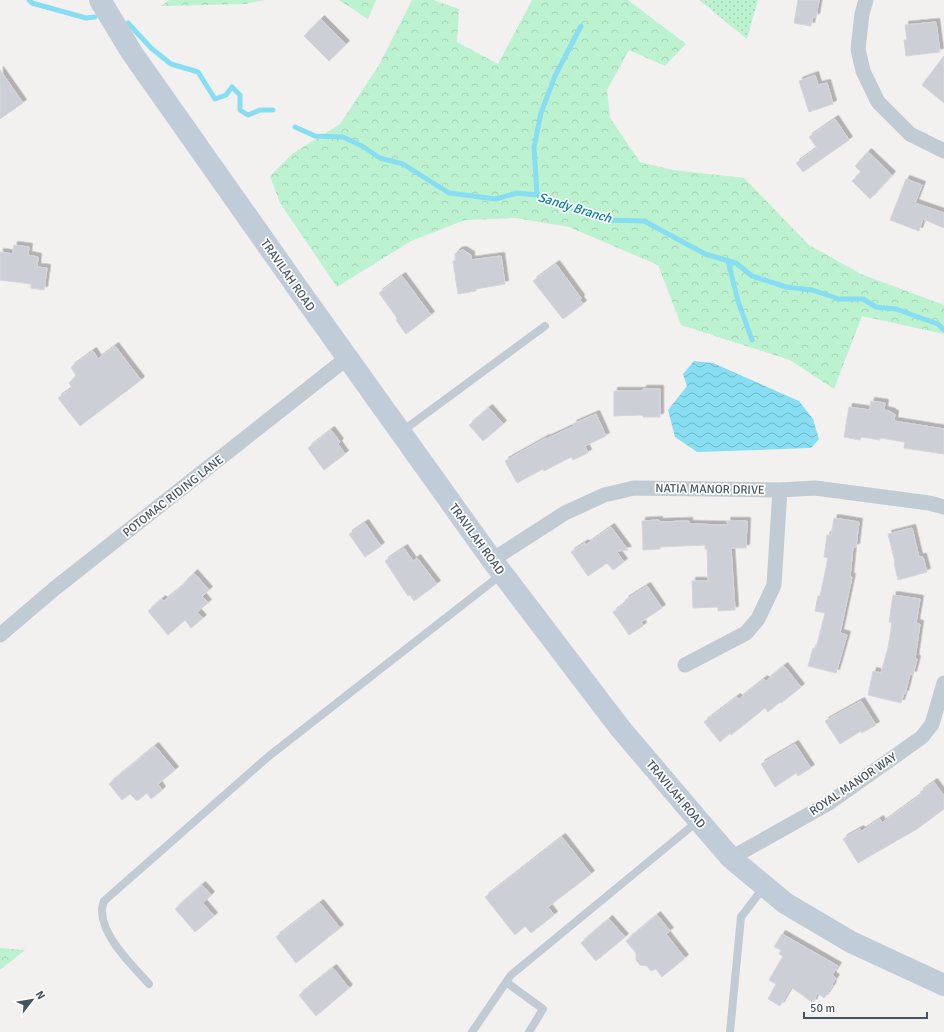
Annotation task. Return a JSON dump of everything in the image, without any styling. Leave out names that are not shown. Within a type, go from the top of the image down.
[{"type":"main road","name":"TRAVILAH ROAD","points":[[100,0],[132,53],[347,358],[497,567],[620,728],[731,858],[785,904],[851,942],[944,985]]},
{"type":"street","points":[[866,0],[862,14],[858,49],[863,71],[878,102],[910,134],[944,151]]},
{"type":"street","name":"POTOMAC RIDING LANE","points":[[2,629],[347,358]]},
{"type":"street","name":"NATIA MANOR DRIVE","points":[[497,567],[565,513],[604,495],[634,488],[780,490],[815,488],[929,503],[944,507]]},
{"type":"street","points":[[685,665],[746,633],[758,619],[774,585],[780,490]]},
{"type":"street","name":"ROYAL MANOR WAY","points":[[731,858],[829,803],[922,737],[932,724],[944,683]]},
{"type":"lane","points":[[401,432],[545,326]]},
{"type":"lane","points":[[149,984],[116,945],[106,926],[101,912],[104,901],[269,756],[497,567]]},
{"type":"lane","points":[[472,1032],[511,976],[699,820]]},
{"type":"lane","points":[[730,1032],[741,917],[765,887]]},
{"type":"lane","points":[[506,982],[543,1009],[529,1032]]},
{"type":"green space","points":[[169,0],[264,0],[246,4],[161,6]]},
{"type":"green space","points":[[339,0],[376,0],[368,19]]},
{"type":"green space","points":[[412,0],[433,0],[459,9],[457,42],[498,64],[532,0],[628,0],[686,44],[665,66],[629,50],[607,90],[610,118],[640,162],[673,170],[744,178],[809,245],[861,274],[944,305],[944,334],[862,316],[834,389],[790,360],[681,325],[658,265],[569,227],[516,218],[465,220],[411,241],[337,287],[280,203],[270,176],[292,154],[340,124],[379,65]]},
{"type":"green space","points":[[699,0],[758,0],[747,39]]},
{"type":"green space","points":[[0,948],[25,950],[0,970]]},
{"type":"water","points":[[694,361],[713,363],[799,401],[813,419],[819,439],[811,448],[697,452],[675,437],[668,410],[687,386],[683,374]]},
{"type":"building","points":[[798,0],[819,0],[816,17],[813,17],[811,26],[794,23]]},
{"type":"building","points":[[321,19],[346,44],[329,61],[304,36]]},
{"type":"building","points":[[936,22],[940,52],[906,56],[904,40],[907,40],[905,25]]},
{"type":"building","points":[[944,56],[944,103],[922,85]]},
{"type":"building","points":[[0,70],[23,103],[0,119]]},
{"type":"building","points":[[815,75],[818,85],[827,83],[833,104],[809,112],[799,81]]},
{"type":"building","points":[[835,119],[849,140],[803,172],[796,163],[817,148],[809,137]]},
{"type":"building","points":[[868,152],[892,175],[870,199],[852,181],[861,172],[855,166]]},
{"type":"building","points":[[906,179],[922,185],[915,203],[944,213],[944,228],[923,219],[919,231],[890,220]]},
{"type":"building","points":[[14,245],[29,247],[28,255],[38,257],[37,267],[47,268],[44,290],[31,288],[31,284],[0,280],[0,252],[13,254]]},
{"type":"building","points":[[463,250],[471,255],[471,260],[501,256],[505,284],[458,294],[453,261],[455,261],[455,254],[458,251]]},
{"type":"building","points":[[556,264],[581,298],[580,300],[583,304],[563,319],[533,281]]},
{"type":"building","points":[[402,276],[431,315],[406,334],[396,320],[397,318],[379,293]]},
{"type":"building","points":[[115,346],[141,380],[80,426],[58,398],[72,388],[69,383],[76,376],[71,367],[93,351],[98,359]]},
{"type":"building","points":[[643,389],[660,389],[660,417],[643,417],[643,415],[614,416],[614,391],[643,391]]},
{"type":"building","points":[[871,401],[885,403],[884,410],[895,414],[894,421],[944,429],[944,454],[904,448],[905,442],[880,438],[880,440],[861,437],[860,440],[844,437],[849,407],[870,410]]},
{"type":"building","points":[[489,408],[503,424],[483,441],[469,425]]},
{"type":"building","points":[[596,414],[606,436],[585,446],[588,453],[573,460],[571,457],[544,471],[543,469],[517,483],[505,461],[546,438],[574,426],[573,424]]},
{"type":"building","points":[[331,430],[340,442],[338,444],[345,454],[324,470],[308,448]]},
{"type":"building","points":[[834,518],[859,522],[856,547],[853,547],[850,577],[852,577],[840,633],[847,635],[836,673],[808,666],[813,648],[816,648],[825,613],[815,611],[818,596],[820,596],[828,558],[824,557],[827,535],[831,536]]},
{"type":"building","points":[[659,520],[659,522],[689,521],[689,524],[728,525],[727,521],[747,521],[746,548],[731,548],[735,610],[718,611],[718,607],[693,608],[692,581],[708,581],[707,549],[705,549],[705,545],[660,547],[660,549],[643,550],[642,521]]},
{"type":"building","points":[[365,523],[381,546],[365,557],[349,534]]},
{"type":"building","points":[[611,527],[628,550],[616,551],[624,562],[613,570],[607,563],[588,576],[571,552],[585,543],[586,545]]},
{"type":"building","points":[[912,528],[919,557],[923,557],[927,572],[898,580],[888,534]]},
{"type":"building","points":[[404,548],[413,561],[417,558],[437,584],[414,601],[410,595],[408,596],[385,561]]},
{"type":"building","points":[[194,573],[209,590],[202,596],[208,603],[197,612],[203,618],[191,628],[185,620],[168,635],[148,611],[162,599],[164,601],[185,584],[184,583]]},
{"type":"building","points":[[647,586],[662,608],[641,622],[643,626],[629,635],[613,612],[627,602],[625,600]]},
{"type":"building","points":[[893,595],[920,599],[916,623],[920,624],[915,659],[917,659],[913,675],[910,674],[901,703],[868,695],[873,671],[881,673],[888,648],[892,622],[889,622]]},
{"type":"building","points":[[784,666],[801,687],[768,712],[765,708],[720,742],[704,722],[737,697],[739,699],[764,679],[766,681]]},
{"type":"building","points":[[861,701],[876,725],[862,733],[861,731],[840,744],[825,721]]},
{"type":"building","points":[[795,744],[811,768],[798,776],[796,773],[775,787],[761,764]]},
{"type":"building","points":[[155,746],[175,770],[158,784],[162,790],[151,799],[147,793],[137,801],[130,794],[122,800],[109,784]]},
{"type":"building","points":[[934,782],[944,796],[944,809],[917,829],[858,863],[843,839],[860,829],[862,831],[880,819],[882,823],[922,794],[920,792]]},
{"type":"building","points":[[562,837],[591,874],[548,907],[554,915],[531,933],[525,926],[515,935],[485,897]]},
{"type":"building","points":[[202,885],[211,895],[203,903],[214,916],[195,932],[175,909]]},
{"type":"building","points":[[320,903],[340,928],[296,963],[276,937]]},
{"type":"building","points":[[657,915],[670,931],[666,934],[685,958],[662,977],[656,969],[651,971],[647,966],[640,965],[636,960],[636,953],[626,941]]},
{"type":"building","points":[[609,919],[625,937],[596,961],[581,943]]},
{"type":"building","points":[[782,934],[838,966],[832,975],[836,978],[832,984],[833,985],[824,998],[817,993],[813,1003],[791,987],[780,1006],[768,999],[776,984],[769,980],[783,956],[779,954],[781,950],[774,947]]},
{"type":"building","points":[[333,968],[349,988],[316,1016],[299,995]]},
{"type":"waterway","name":"Sandy Branch","points":[[29,0],[32,3],[86,18],[95,17]]},
{"type":"waterway","name":"Sandy Branch","points":[[128,23],[151,48],[171,64],[198,72],[215,99],[226,95],[232,87],[240,95],[240,110],[248,115],[260,110],[273,110]]},
{"type":"waterway","points":[[537,195],[534,147],[541,113],[555,76],[581,26]]},
{"type":"waterway","name":"Sandy Branch","points":[[295,127],[315,136],[343,137],[362,146],[380,158],[403,164],[449,193],[496,199],[517,193],[537,195],[561,205],[608,220],[644,221],[705,254],[736,263],[752,276],[786,287],[812,290],[839,299],[863,299],[876,307],[896,309],[938,324],[944,330]]},
{"type":"waterway","points":[[728,261],[738,301],[752,340]]}]
